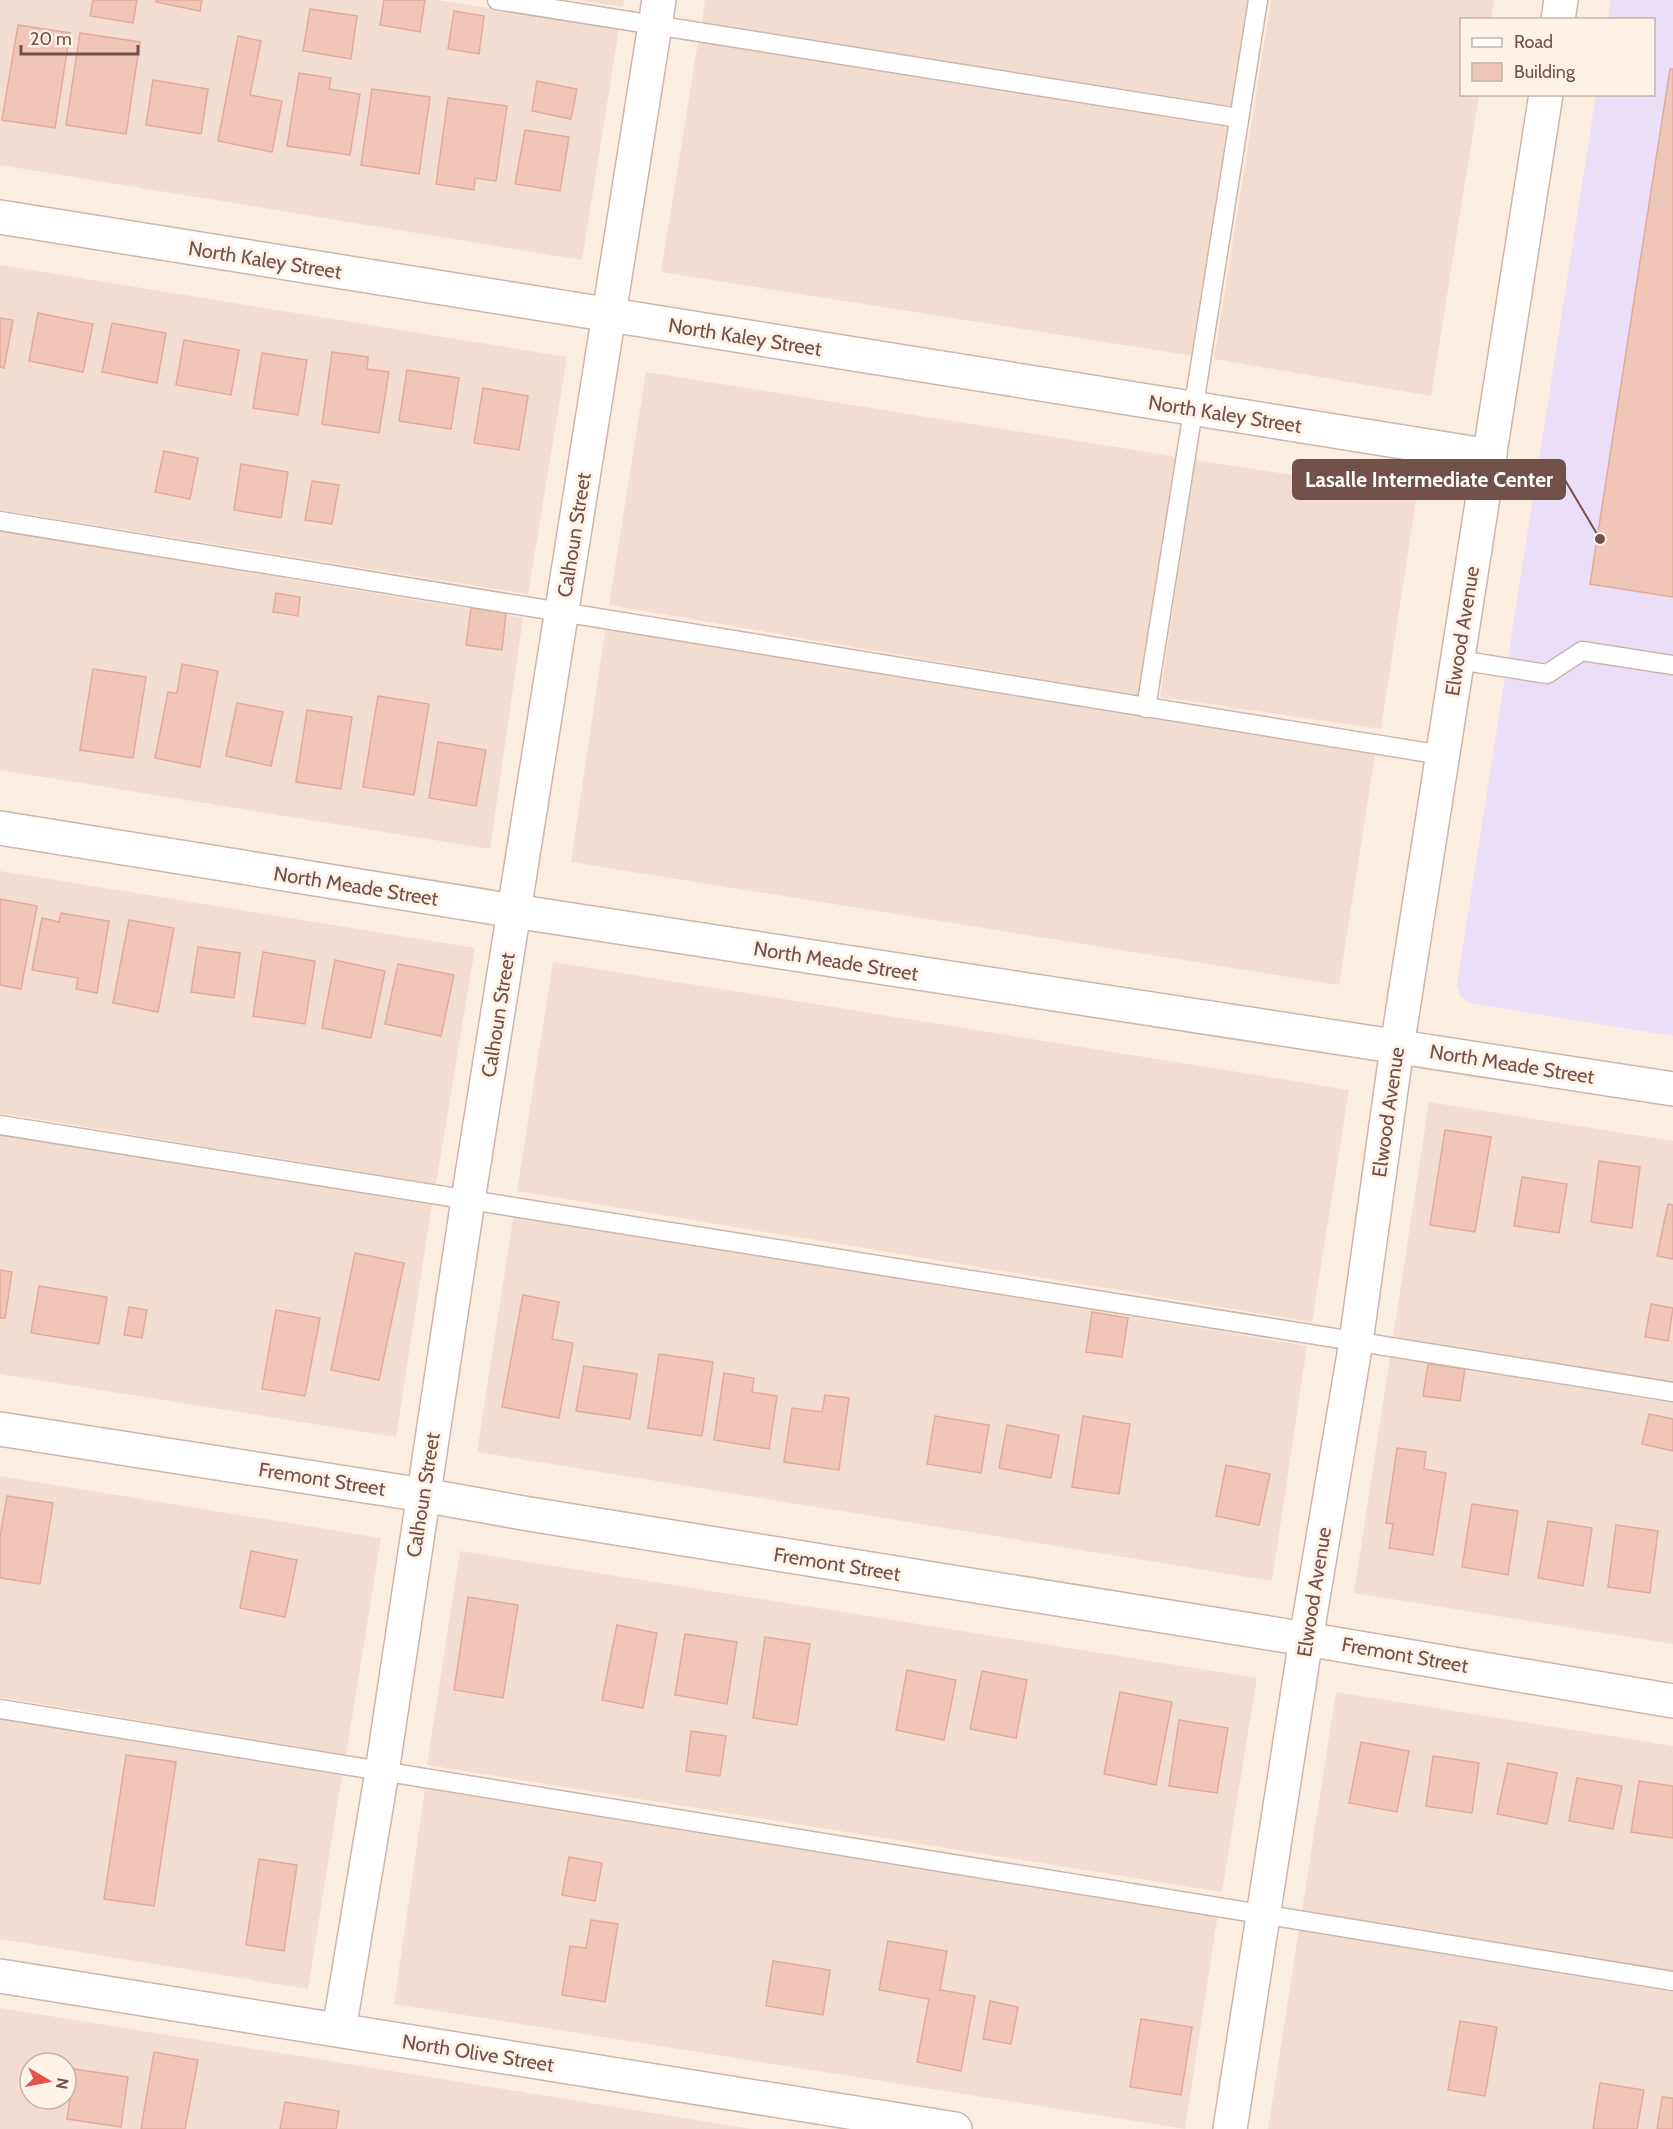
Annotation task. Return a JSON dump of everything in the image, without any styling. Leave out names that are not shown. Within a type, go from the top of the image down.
[{"type":"street","points":[[1558,18],[1561,0]]},
{"type":"street","name":"Calhoun Street","points":[[339,2030],[382,1772],[468,1200],[657,13]]},
{"type":"street","name":"Elwood Avenue","points":[[1230,2129],[1306,1639],[1356,1342],[1397,1047],[1546,96]]},
{"type":"street","name":"North Kaley Street","points":[[0,217],[1490,456]]},
{"type":"street","name":"North Meade Street","points":[[0,828],[514,911],[1673,1089]]},
{"type":"street","name":"Fremont Street","points":[[0,1429],[423,1495],[1673,1701]]},
{"type":"street","name":"North Olive Street","points":[[0,1976],[955,2129]]},
{"type":"lane","points":[[497,0],[657,13],[1239,118]]},
{"type":"lane","points":[[1146,708],[1258,0]]},
{"type":"lane","points":[[0,521],[1442,756]]},
{"type":"lane","points":[[1458,660],[1547,674],[1582,651],[1673,665]]},
{"type":"lane","points":[[0,1125],[1673,1392]]},
{"type":"lane","points":[[0,1709],[1673,1981]]},
{"type":"shaded area","points":[[0,0],[438,0],[619,29],[582,260],[0,165]]},
{"type":"shaded area","points":[[579,0],[624,0],[623,7]]},
{"type":"shaded area","points":[[705,0],[1250,0],[1232,108],[702,22]]},
{"type":"shaded area","points":[[1271,0],[1494,0],[1491,18],[1460,18],[1460,96],[1479,96],[1431,396],[1214,359]]},
{"type":"shaded area","points":[[1611,0],[1673,0],[1673,1036],[1470,1003],[1460,996],[1457,984],[1596,96],[1655,96],[1655,18],[1608,18]]},
{"type":"shaded area","points":[[698,42],[1230,126],[1194,356],[661,272]]},
{"type":"shaded area","points":[[0,265],[567,357],[528,594],[0,510]]},
{"type":"shaded area","points":[[646,372],[1178,457],[1140,696],[609,605]]},
{"type":"shaded area","points":[[1195,460],[1417,494],[1381,729],[1160,697]]},
{"type":"shaded area","points":[[0,531],[523,618],[490,849],[0,770]]},
{"type":"shaded area","points":[[606,625],[1375,755],[1339,985],[571,862]]},
{"type":"shaded area","points":[[0,871],[475,948],[436,1184],[0,1113]]},
{"type":"shaded area","points":[[553,962],[1349,1090],[1312,1322],[517,1191]]},
{"type":"shaded area","points":[[1429,1102],[1673,1141],[1673,1644],[1354,1593]]},
{"type":"shaded area","points":[[0,1134],[432,1204],[396,1437],[0,1374]]},
{"type":"shaded area","points":[[514,1213],[1307,1346],[1272,1581],[477,1452]]},
{"type":"shaded area","points":[[0,1476],[381,1538],[346,1755],[0,1697]]},
{"type":"shaded area","points":[[460,1551],[1257,1678],[1222,1892],[427,1765]]},
{"type":"shaded area","points":[[1336,1692],[1673,1746],[1673,2129],[1268,2129]]},
{"type":"shaded area","points":[[0,1720],[342,1775],[308,1989],[0,1939]]},
{"type":"shaded area","points":[[425,1788],[1218,1913],[1185,2129],[394,2004]]},
{"type":"shaded area","points":[[0,2008],[752,2129],[0,2129]]},
{"type":"building","points":[[93,0],[137,0],[133,23],[90,16]]},
{"type":"building","points":[[156,0],[202,0],[200,11],[156,2]]},
{"type":"building","points":[[384,0],[425,0],[420,32],[380,25]]},
{"type":"building","points":[[310,9],[357,16],[351,59],[303,51]]},
{"type":"building","points":[[454,11],[484,16],[479,54],[448,49]]},
{"type":"building","points":[[18,25],[70,33],[55,128],[2,120]]},
{"type":"building","points":[[80,33],[140,42],[126,134],[66,125]]},
{"type":"building","points":[[238,36],[261,41],[250,95],[282,101],[272,152],[218,141]]},
{"type":"building","points":[[1670,69],[1673,69],[1673,597],[1590,584]]},
{"type":"building","points":[[299,73],[331,78],[329,89],[360,94],[350,155],[287,146]]},
{"type":"building","points":[[153,80],[208,89],[201,134],[146,125]]},
{"type":"building","points":[[537,81],[577,89],[571,119],[532,111]]},
{"type":"building","points":[[372,89],[430,97],[419,174],[361,165]]},
{"type":"building","points":[[448,98],[507,106],[496,181],[475,178],[474,190],[436,184]]},
{"type":"building","points":[[525,130],[569,137],[560,191],[515,184]]},
{"type":"building","points":[[38,313],[93,324],[83,372],[29,361]]},
{"type":"building","points":[[0,318],[13,320],[4,368],[0,367]]},
{"type":"building","points":[[112,323],[166,333],[157,383],[102,372]]},
{"type":"building","points":[[184,340],[239,350],[231,395],[176,385]]},
{"type":"building","points":[[332,352],[368,357],[367,369],[389,372],[379,433],[322,424]]},
{"type":"building","points":[[262,353],[307,360],[298,415],[253,408]]},
{"type":"building","points":[[407,370],[459,378],[451,429],[399,421]]},
{"type":"building","points":[[483,388],[528,396],[519,450],[474,443]]},
{"type":"building","points":[[164,451],[198,458],[190,499],[155,492]]},
{"type":"building","points":[[241,464],[288,472],[281,518],[234,510]]},
{"type":"building","points":[[312,481],[339,485],[332,524],[305,520]]},
{"type":"building","points":[[276,593],[300,597],[298,616],[273,612]]},
{"type":"building","points":[[471,608],[506,613],[502,650],[466,645]]},
{"type":"building","points":[[182,664],[218,671],[200,767],[155,758],[168,692],[177,693]]},
{"type":"building","points":[[93,669],[146,677],[133,758],[80,750]]},
{"type":"building","points":[[378,696],[429,704],[414,795],[363,787]]},
{"type":"building","points":[[237,703],[283,712],[271,766],[226,756]]},
{"type":"building","points":[[307,710],[352,717],[341,789],[296,782]]},
{"type":"building","points":[[438,742],[486,750],[476,806],[429,798]]},
{"type":"building","points":[[0,899],[37,906],[21,989],[0,985]]},
{"type":"building","points":[[61,913],[109,921],[97,993],[76,989],[78,978],[32,970],[42,918],[59,922]]},
{"type":"building","points":[[129,920],[174,928],[158,1012],[113,1003]]},
{"type":"building","points":[[198,947],[240,953],[234,998],[191,992]]},
{"type":"building","points":[[263,952],[315,961],[305,1024],[253,1016]]},
{"type":"building","points":[[335,960],[385,971],[371,1038],[322,1028]]},
{"type":"building","points":[[398,964],[454,975],[441,1036],[385,1024]]},
{"type":"building","points":[[1445,1130],[1491,1137],[1475,1232],[1430,1225]]},
{"type":"building","points":[[1599,1161],[1640,1167],[1632,1228],[1591,1222]]},
{"type":"building","points":[[1522,1177],[1567,1184],[1559,1233],[1514,1226]]},
{"type":"building","points":[[1668,1204],[1673,1205],[1673,1259],[1657,1256]]},
{"type":"building","points":[[355,1253],[404,1263],[379,1380],[331,1370]]},
{"type":"building","points":[[0,1270],[12,1272],[5,1318],[0,1318]]},
{"type":"building","points":[[39,1286],[107,1297],[99,1344],[31,1333]]},
{"type":"building","points":[[523,1295],[559,1302],[552,1339],[573,1343],[559,1418],[502,1407]]},
{"type":"building","points":[[1651,1304],[1673,1308],[1668,1341],[1645,1337]]},
{"type":"building","points":[[129,1307],[147,1310],[142,1338],[124,1335]]},
{"type":"building","points":[[276,1310],[320,1318],[305,1396],[262,1389]]},
{"type":"building","points":[[1092,1312],[1128,1318],[1122,1357],[1086,1352]]},
{"type":"building","points":[[659,1354],[713,1362],[702,1436],[648,1428]]},
{"type":"building","points":[[1428,1364],[1465,1369],[1460,1401],[1423,1396]]},
{"type":"building","points":[[584,1366],[637,1374],[630,1419],[576,1411]]},
{"type":"building","points":[[724,1373],[754,1378],[752,1392],[777,1396],[769,1449],[714,1440]]},
{"type":"building","points":[[825,1395],[849,1398],[839,1470],[784,1462],[792,1408],[822,1412]]},
{"type":"building","points":[[1649,1414],[1673,1419],[1673,1451],[1642,1444]]},
{"type":"building","points":[[935,1416],[989,1425],[981,1473],[927,1464]]},
{"type":"building","points":[[1083,1416],[1130,1424],[1119,1494],[1072,1487]]},
{"type":"building","points":[[1007,1425],[1059,1435],[1051,1478],[999,1468]]},
{"type":"building","points":[[1397,1448],[1426,1452],[1424,1469],[1446,1473],[1433,1555],[1389,1548],[1393,1524],[1386,1523]]},
{"type":"building","points":[[1226,1465],[1270,1474],[1259,1525],[1216,1516]]},
{"type":"building","points":[[7,1496],[53,1503],[40,1584],[0,1578],[0,1537]]},
{"type":"building","points":[[1472,1504],[1518,1511],[1508,1575],[1462,1567]]},
{"type":"building","points":[[1548,1521],[1592,1528],[1583,1586],[1538,1578]]},
{"type":"building","points":[[1616,1525],[1658,1531],[1650,1593],[1608,1587]]},
{"type":"building","points":[[251,1551],[297,1560],[285,1617],[240,1608]]},
{"type":"building","points":[[468,1597],[518,1605],[503,1698],[454,1690]]},
{"type":"building","points":[[617,1625],[657,1633],[643,1708],[602,1700]]},
{"type":"building","points":[[685,1634],[737,1642],[727,1704],[675,1695]]},
{"type":"building","points":[[765,1637],[810,1644],[797,1725],[753,1718]]},
{"type":"building","points":[[907,1670],[956,1680],[944,1740],[896,1730]]},
{"type":"building","points":[[982,1671],[1027,1680],[1016,1738],[970,1729]]},
{"type":"building","points":[[1120,1692],[1172,1702],[1156,1785],[1104,1774]]},
{"type":"building","points":[[1179,1720],[1228,1728],[1217,1793],[1169,1786]]},
{"type":"building","points":[[691,1731],[726,1736],[720,1776],[686,1771]]},
{"type":"building","points":[[1361,1742],[1409,1751],[1397,1812],[1349,1803]]},
{"type":"building","points":[[126,1755],[176,1762],[154,1906],[104,1899]]},
{"type":"building","points":[[1433,1756],[1479,1763],[1472,1813],[1426,1806]]},
{"type":"building","points":[[1508,1763],[1557,1773],[1547,1824],[1497,1814]]},
{"type":"building","points":[[1577,1778],[1622,1786],[1613,1829],[1569,1821]]},
{"type":"building","points":[[1639,1781],[1673,1786],[1673,1838],[1631,1832]]},
{"type":"building","points":[[569,1857],[602,1863],[595,1901],[562,1895]]},
{"type":"building","points":[[259,1859],[297,1865],[284,1951],[246,1945]]},
{"type":"building","points":[[591,1920],[618,1924],[605,2002],[562,1995],[570,1946],[586,1948]]},
{"type":"building","points":[[888,1941],[947,1951],[940,1990],[975,1996],[961,2071],[917,2062],[929,1999],[879,1990]]},
{"type":"building","points":[[773,1961],[830,1970],[823,2015],[766,2006]]},
{"type":"building","points":[[990,2001],[1018,2007],[1011,2044],[983,2039]]},
{"type":"building","points":[[1141,2019],[1192,2027],[1181,2095],[1130,2087]]},
{"type":"building","points":[[1460,2021],[1497,2027],[1485,2096],[1448,2090]]},
{"type":"building","points":[[154,2052],[198,2060],[185,2129],[141,2129]]},
{"type":"building","points":[[78,2070],[128,2077],[121,2127],[67,2119],[68,2111],[78,2111]]},
{"type":"building","points":[[1600,2083],[1644,2090],[1637,2129],[1593,2129]]},
{"type":"building","points":[[1662,2097],[1673,2098],[1673,2129],[1657,2129]]},
{"type":"building","points":[[285,2102],[339,2111],[336,2129],[280,2129]]},
{"type":"place","name":"Lasalle Intermediate Center","points":[[1600,539]]}]
